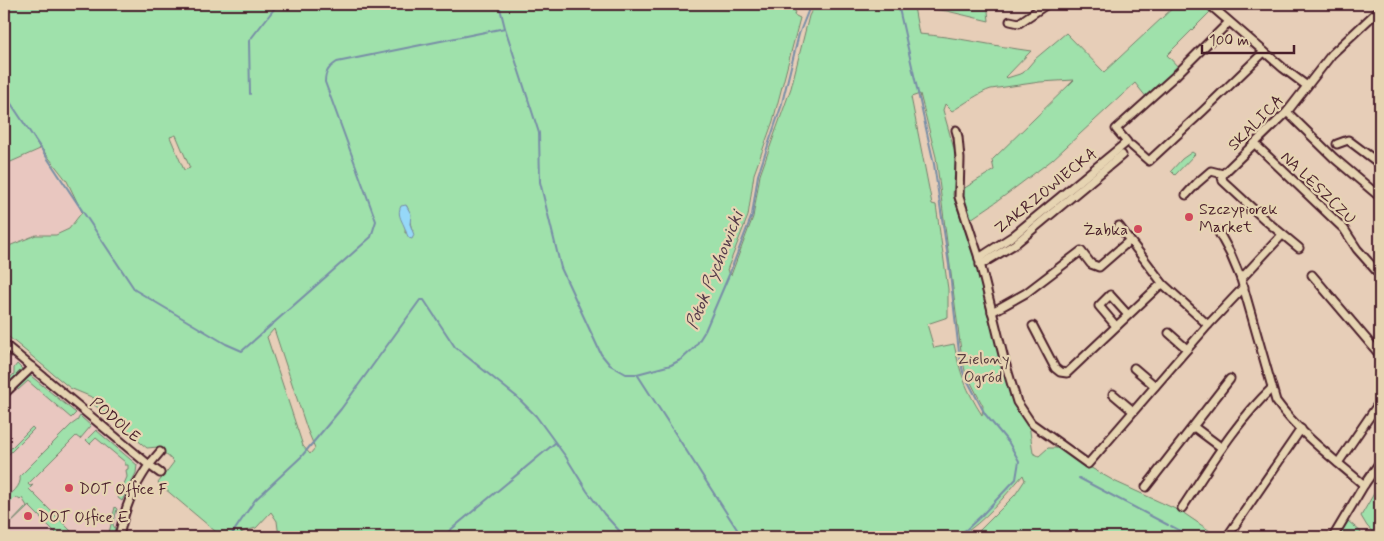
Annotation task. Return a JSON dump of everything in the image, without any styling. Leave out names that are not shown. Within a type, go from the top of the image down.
[{"type":"street","points":[[1010,21],[1019,23],[1047,4]]},
{"type":"street","points":[[1209,4],[1264,52],[1307,86]]},
{"type":"street","name":"SKALICA","points":[[1299,248],[1223,182],[1223,174],[1287,112],[1332,54],[1380,9]]},
{"type":"street","points":[[1229,22],[1175,76],[1116,129],[1149,161],[1204,111],[1264,52]]},
{"type":"street","points":[[1287,112],[1334,158],[1380,197]]},
{"type":"street","name":"ZAKRZOWIECKA","points":[[956,130],[960,159],[959,197],[979,261],[1004,359],[1020,408],[1031,423],[1088,464],[1133,411]]},
{"type":"street","points":[[1337,144],[1348,140],[1380,164]]},
{"type":"street","name":"ZAKRZOWIECKA","points":[[979,261],[1014,236],[1130,144]]},
{"type":"street","name":"NA LESZCZU","points":[[1255,144],[1344,229],[1357,249],[1380,275]]},
{"type":"street","name":"ZAKRZOWIECKA","points":[[979,261],[1015,244],[1122,155]]},
{"type":"street","points":[[1186,196],[1211,171],[1223,174]]},
{"type":"street","points":[[1119,226],[1163,284],[1208,325]]},
{"type":"street","points":[[1218,231],[1230,253],[1242,283],[1276,402],[1300,429],[1364,484]]},
{"type":"street","points":[[1113,394],[1133,411],[1208,325],[1282,235]]},
{"type":"street","points":[[992,312],[1026,293],[1081,250],[1091,264],[1099,267],[1129,241]]},
{"type":"street","points":[[1312,275],[1380,355]]},
{"type":"street","points":[[1033,326],[1055,368],[1064,373],[1072,370],[1116,326],[1163,284]]},
{"type":"street","points":[[1116,326],[1099,306],[1110,295],[1128,316]]},
{"type":"street","points":[[1168,333],[1187,349]]},
{"type":"street","name":"PODOLE","points":[[4,344],[160,474]]},
{"type":"street","points":[[4,394],[32,367]]},
{"type":"street","points":[[1134,368],[1155,386]]},
{"type":"street","points":[[1146,487],[1230,379]]},
{"type":"street","points":[[1182,508],[1222,448],[1258,401],[1272,388]]},
{"type":"street","points":[[1338,463],[1380,402]]},
{"type":"street","points":[[1194,427],[1222,448]]},
{"type":"street","points":[[1227,537],[1300,429]]},
{"type":"street","points":[[119,537],[128,500],[136,484],[160,452]]},
{"type":"street","points":[[1333,537],[1364,484],[1380,462]]},
{"type":"shaded area","points":[[39,149],[82,212],[69,229],[56,235],[36,235],[4,248],[4,165]]},
{"type":"shaded area","points":[[4,347],[134,456],[141,464],[141,468],[121,509],[115,537],[4,537]]},
{"type":"green space","name":"Zielony Ogród","points":[[4,4],[796,4],[794,15],[800,18],[773,121],[754,174],[748,216],[727,270],[731,275],[753,217],[760,175],[791,88],[809,16],[815,4],[991,4],[988,11],[989,21],[947,11],[914,7],[919,34],[1031,51],[1007,78],[1023,73],[1035,59],[1066,33],[1104,72],[1177,4],[1204,6],[1213,9],[1167,55],[1179,68],[1147,98],[1135,83],[1052,160],[971,219],[963,198],[963,189],[994,170],[992,160],[1074,80],[1040,82],[991,89],[952,111],[945,104],[943,110],[956,156],[953,195],[975,260],[1011,398],[1020,414],[1029,424],[1033,453],[1039,456],[1048,448],[1061,448],[1116,482],[1182,512],[1219,537],[971,537],[1015,495],[1025,480],[1023,475],[1001,501],[959,537],[279,537],[277,521],[271,512],[256,528],[241,532],[248,537],[222,537],[158,483],[174,462],[158,447],[147,448],[92,403],[94,398],[70,388],[4,333],[4,248],[36,235],[56,235],[69,229],[82,212],[67,181],[35,140],[40,149],[4,165]],"holes":[[[920,94],[936,157],[961,351],[965,371],[983,406],[982,415],[964,381],[954,344],[934,348],[927,324],[948,317],[948,289],[936,205],[932,204],[911,97]],[[176,135],[190,168],[184,170],[170,137]],[[406,205],[413,231],[405,233]],[[274,329],[315,448],[310,454],[303,446],[267,337]]]},
{"type":"green space","points":[[1192,152],[1195,154],[1175,175],[1171,171],[1182,159]]},
{"type":"green space","points":[[17,364],[22,371],[4,389],[4,383],[14,374],[14,368]]},
{"type":"green space","points":[[30,376],[76,413],[71,418],[28,381],[18,390],[17,388]]},
{"type":"green space","points":[[80,416],[91,426],[80,439],[76,436],[28,484],[30,486],[33,485],[29,489],[77,537],[60,537],[29,506],[6,528],[4,523],[6,521],[10,524],[27,506],[22,498],[20,500],[16,497],[4,509],[4,500],[18,487],[20,476]]},
{"type":"green space","points":[[32,427],[34,429],[7,456],[5,454]]},
{"type":"green space","points":[[96,430],[137,465],[136,473],[122,501],[118,498],[127,477],[126,470],[128,465],[125,465],[125,462],[96,438],[90,444],[86,440]]},
{"type":"green space","points":[[1380,483],[1380,537],[1377,537],[1361,516]]},
{"type":"green space","points":[[115,507],[117,509],[113,525],[115,528],[113,537],[109,533]]},
{"type":"green space","points":[[1348,521],[1361,532],[1359,535],[1362,537],[1338,537]]},
{"type":"water","points":[[406,205],[411,214],[410,224],[414,235],[412,239],[407,235],[399,214],[401,206]]},
{"type":"waterway","points":[[250,94],[249,41],[278,4]]},
{"type":"waterway","name":"Potok Pychowicki","points":[[499,4],[539,133],[540,182],[561,268],[601,354],[610,365],[626,374],[637,374],[671,365],[682,359],[695,347],[705,331],[752,215],[758,175],[781,107],[799,34],[811,4]]},
{"type":"waterway","points":[[898,4],[934,164],[963,372],[985,414],[1009,443],[1019,461],[1016,479],[982,515],[967,529],[954,537]]},
{"type":"waterway","points":[[4,93],[135,290],[226,344],[242,351],[371,237],[376,221],[325,82],[330,68],[337,62],[505,28]]},
{"type":"waterway","points":[[230,537],[255,500],[301,457],[341,409],[420,300],[424,300],[455,347],[517,397],[536,416],[566,457],[587,491],[604,514],[625,537]]},
{"type":"waterway","points":[[637,374],[742,537]]},
{"type":"waterway","points":[[442,537],[555,443]]},
{"type":"waterway","points":[[1079,478],[1168,525]]},
{"type":"waterway","points":[[1171,526],[1192,537]]},
{"type":"place","name":"Szczypiorek Market","points":[[1189,217]]},
{"type":"place","name":"Żabka","points":[[1138,229]]},
{"type":"place","name":"DOT Office F","points":[[69,488]]},
{"type":"place","name":"DOT Office E","points":[[28,516]]}]
